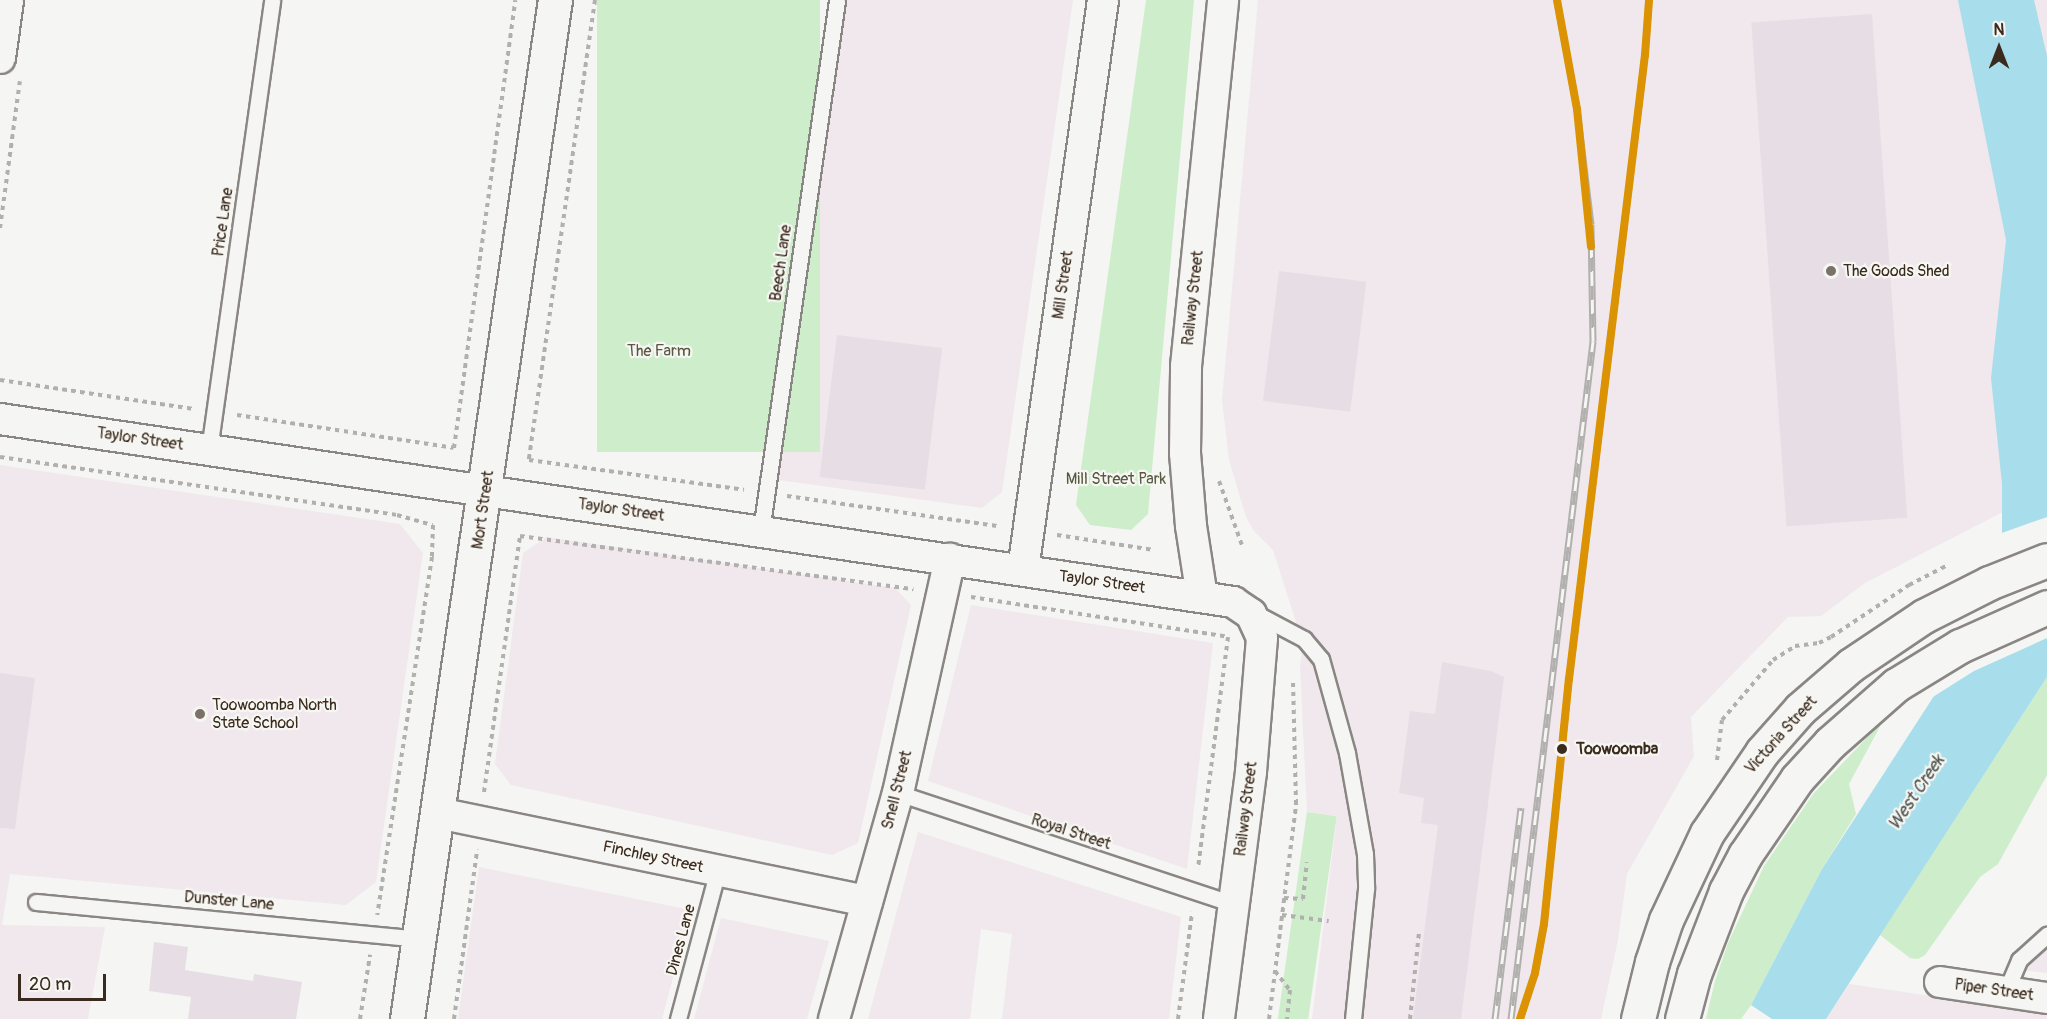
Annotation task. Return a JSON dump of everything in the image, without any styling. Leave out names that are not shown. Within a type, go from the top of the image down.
[{"type":"main road","name":"Mort Street","points":[[407,1019],[486,490],[555,0]]},
{"type":"main road","name":"Victoria Street","points":[[1638,1019],[1652,962],[1670,910],[1707,833],[1762,752],[1800,709],[1851,665],[1924,616],[1989,583],[2047,560]]},
{"type":"main road","points":[[1682,1019],[1707,936],[1745,855],[1797,779],[1830,743],[1896,685],[1960,646],[2047,607]]},
{"type":"street","points":[[0,58],[8,0]]},
{"type":"street","name":"Mill Street","points":[[1023,570],[1103,0]]},
{"type":"street","name":"Railway Street","points":[[1202,597],[1191,526],[1185,453],[1186,366],[1223,0]]},
{"type":"street","name":"Taylor Street","points":[[0,418],[1202,597],[1233,602],[1241,606]]},
{"type":"street","name":"Snell Street","points":[[834,1019],[898,793],[950,559]]},
{"type":"street","name":"Railway Street","points":[[1219,1019],[1251,772],[1262,638],[1257,622],[1241,606]]},
{"type":"street","name":"Finchley Street","points":[[438,813],[867,902]]},
{"type":"street","name":"Piper Street","points":[[1940,982],[2047,998]]},
{"type":"lane","name":"Price Lane","points":[[209,450],[272,0]]},
{"type":"lane","name":"Beech Lane","points":[[761,531],[837,0]]},
{"type":"lane","points":[[1241,606],[1304,639],[1321,659],[1347,753],[1365,854],[1366,889],[1353,1019]]},
{"type":"lane","name":"Royal Street","points":[[898,793],[1234,904]]},
{"type":"lane","name":"Dines Lane","points":[[678,1019],[718,870]]},
{"type":"lane","name":"Dunster Lane","points":[[36,902],[418,939]]},
{"type":"lane","points":[[2006,991],[2019,960],[2047,935]]},
{"type":"path","points":[[454,448],[515,0]]},
{"type":"path","points":[[595,0],[529,460],[1028,530],[1154,550]]},
{"type":"path","points":[[0,228],[20,80]]},
{"type":"path","points":[[0,457],[397,515],[433,525],[432,557],[360,1019]]},
{"type":"path","points":[[454,1019],[520,536],[943,593],[1228,637],[1178,1019]]},
{"type":"path","points":[[1733,704],[1784,652],[1795,646],[1819,643],[1909,585],[1942,569]]},
{"type":"path","points":[[1269,1019],[1296,804],[1293,683]]},
{"type":"path","points":[[1284,898],[1303,898],[1307,862]]},
{"type":"path","points":[[1180,908],[1192,912]]},
{"type":"path","points":[[1282,915],[1329,921]]},
{"type":"path","points":[[1410,1019],[1419,932]]},
{"type":"path","points":[[1275,971],[1290,990],[1287,1019]]},
{"type":"shaded area","points":[[846,0],[1073,0],[1002,492],[982,508],[778,480]]},
{"type":"shaded area","points":[[1258,0],[2047,0],[2047,495],[2032,497],[1865,583],[1821,616],[1788,617],[1691,717],[1694,756],[1627,874],[1618,940],[1601,1019],[1312,1019],[1337,816],[1307,812],[1300,666],[1303,644],[1273,550],[1254,531],[1246,517],[1229,460],[1222,400]]},
{"type":"shaded area","name":"Toowoomba North State School","points":[[0,465],[400,524],[423,553],[376,882],[346,905],[10,874],[2,925],[105,927],[88,1019],[0,1019]]},
{"type":"shaded area","points":[[547,537],[895,588],[911,605],[858,843],[832,855],[511,785],[495,764],[523,553]]},
{"type":"shaded area","points":[[971,605],[1213,643],[1187,869],[928,781]]},
{"type":"shaded area","points":[[918,832],[1181,917],[1169,1019],[1002,1019],[1012,934],[981,929],[970,1019],[868,1019]]},
{"type":"shaded area","points":[[479,867],[691,910],[662,1019],[458,1019]]},
{"type":"shaded area","points":[[721,918],[829,941],[807,1019],[694,1019]]},
{"type":"shaded area","points":[[2047,950],[2047,973],[2022,970]]},
{"type":"shaded area","points":[[1849,984],[2047,1013],[2047,1019],[1826,1019]]},
{"type":"green space","name":"The Farm","points":[[597,0],[820,0],[820,452],[597,452]]},
{"type":"green space","name":"Mill Street Park","points":[[1146,0],[1194,0],[1148,514],[1131,530],[1090,525],[1076,505]]},
{"type":"green space","points":[[2047,677],[2047,775],[1998,864],[1980,877],[1925,955],[1918,959],[1910,958],[1880,935]]},
{"type":"green space","points":[[1883,721],[1849,784],[1856,814],[1822,869],[1751,1005],[1741,1019],[1706,1019],[1715,981],[1728,943],[1764,866],[1814,793]]},
{"type":"green space","points":[[1307,812],[1337,816],[1308,1019],[1278,1019]]},
{"type":"water","name":"West Creek","points":[[1958,0],[2034,0],[2047,56],[2047,677],[1826,1019],[1772,1019],[1751,1005],[1822,869],[1954,665],[1979,617],[1996,564],[2002,533],[2002,484],[1991,378],[2006,240]]},
{"type":"pier","points":[[2047,517],[2047,638],[1974,671],[1928,700],[1952,664],[1976,616],[1987,589],[1999,534]]},
{"type":"building","name":"The Goods Shed","points":[[1872,14],[1907,518],[1787,526],[1751,22]]},
{"type":"building","points":[[1279,271],[1366,282],[1350,412],[1263,401]]},
{"type":"building","points":[[837,335],[942,348],[925,490],[820,477]]},
{"type":"building","points":[[1442,662],[1491,671],[1504,677],[1461,1019],[1413,1019],[1438,825],[1421,823],[1424,798],[1399,793],[1410,711],[1435,714]]},
{"type":"building","points":[[0,673],[35,678],[15,829],[0,828]]},
{"type":"building","points":[[154,942],[188,947],[185,970],[253,981],[254,974],[302,982],[296,1019],[188,1019],[191,997],[149,991]]},
{"type":"railway","points":[[1511,1019],[1593,341],[1591,224],[1577,109],[1557,0]]},
{"type":"railway","points":[[1520,1019],[1535,973],[1544,924],[1569,679],[1645,55],[1649,0]]},
{"type":"railway","points":[[1495,1019],[1521,808]]},
{"type":"transit line","points":[[1557,0],[1577,109],[1591,246]]},
{"type":"transit line","points":[[1520,1019],[1535,973],[1544,924],[1569,679],[1645,55],[1649,0]]},
{"type":"place","name":"The Goods Shed","points":[[1831,271]]},
{"type":"place","name":"Toowoomba North State School","points":[[200,714]]},
{"type":"place","name":"Toowoomba","points":[[1562,749]]}]
